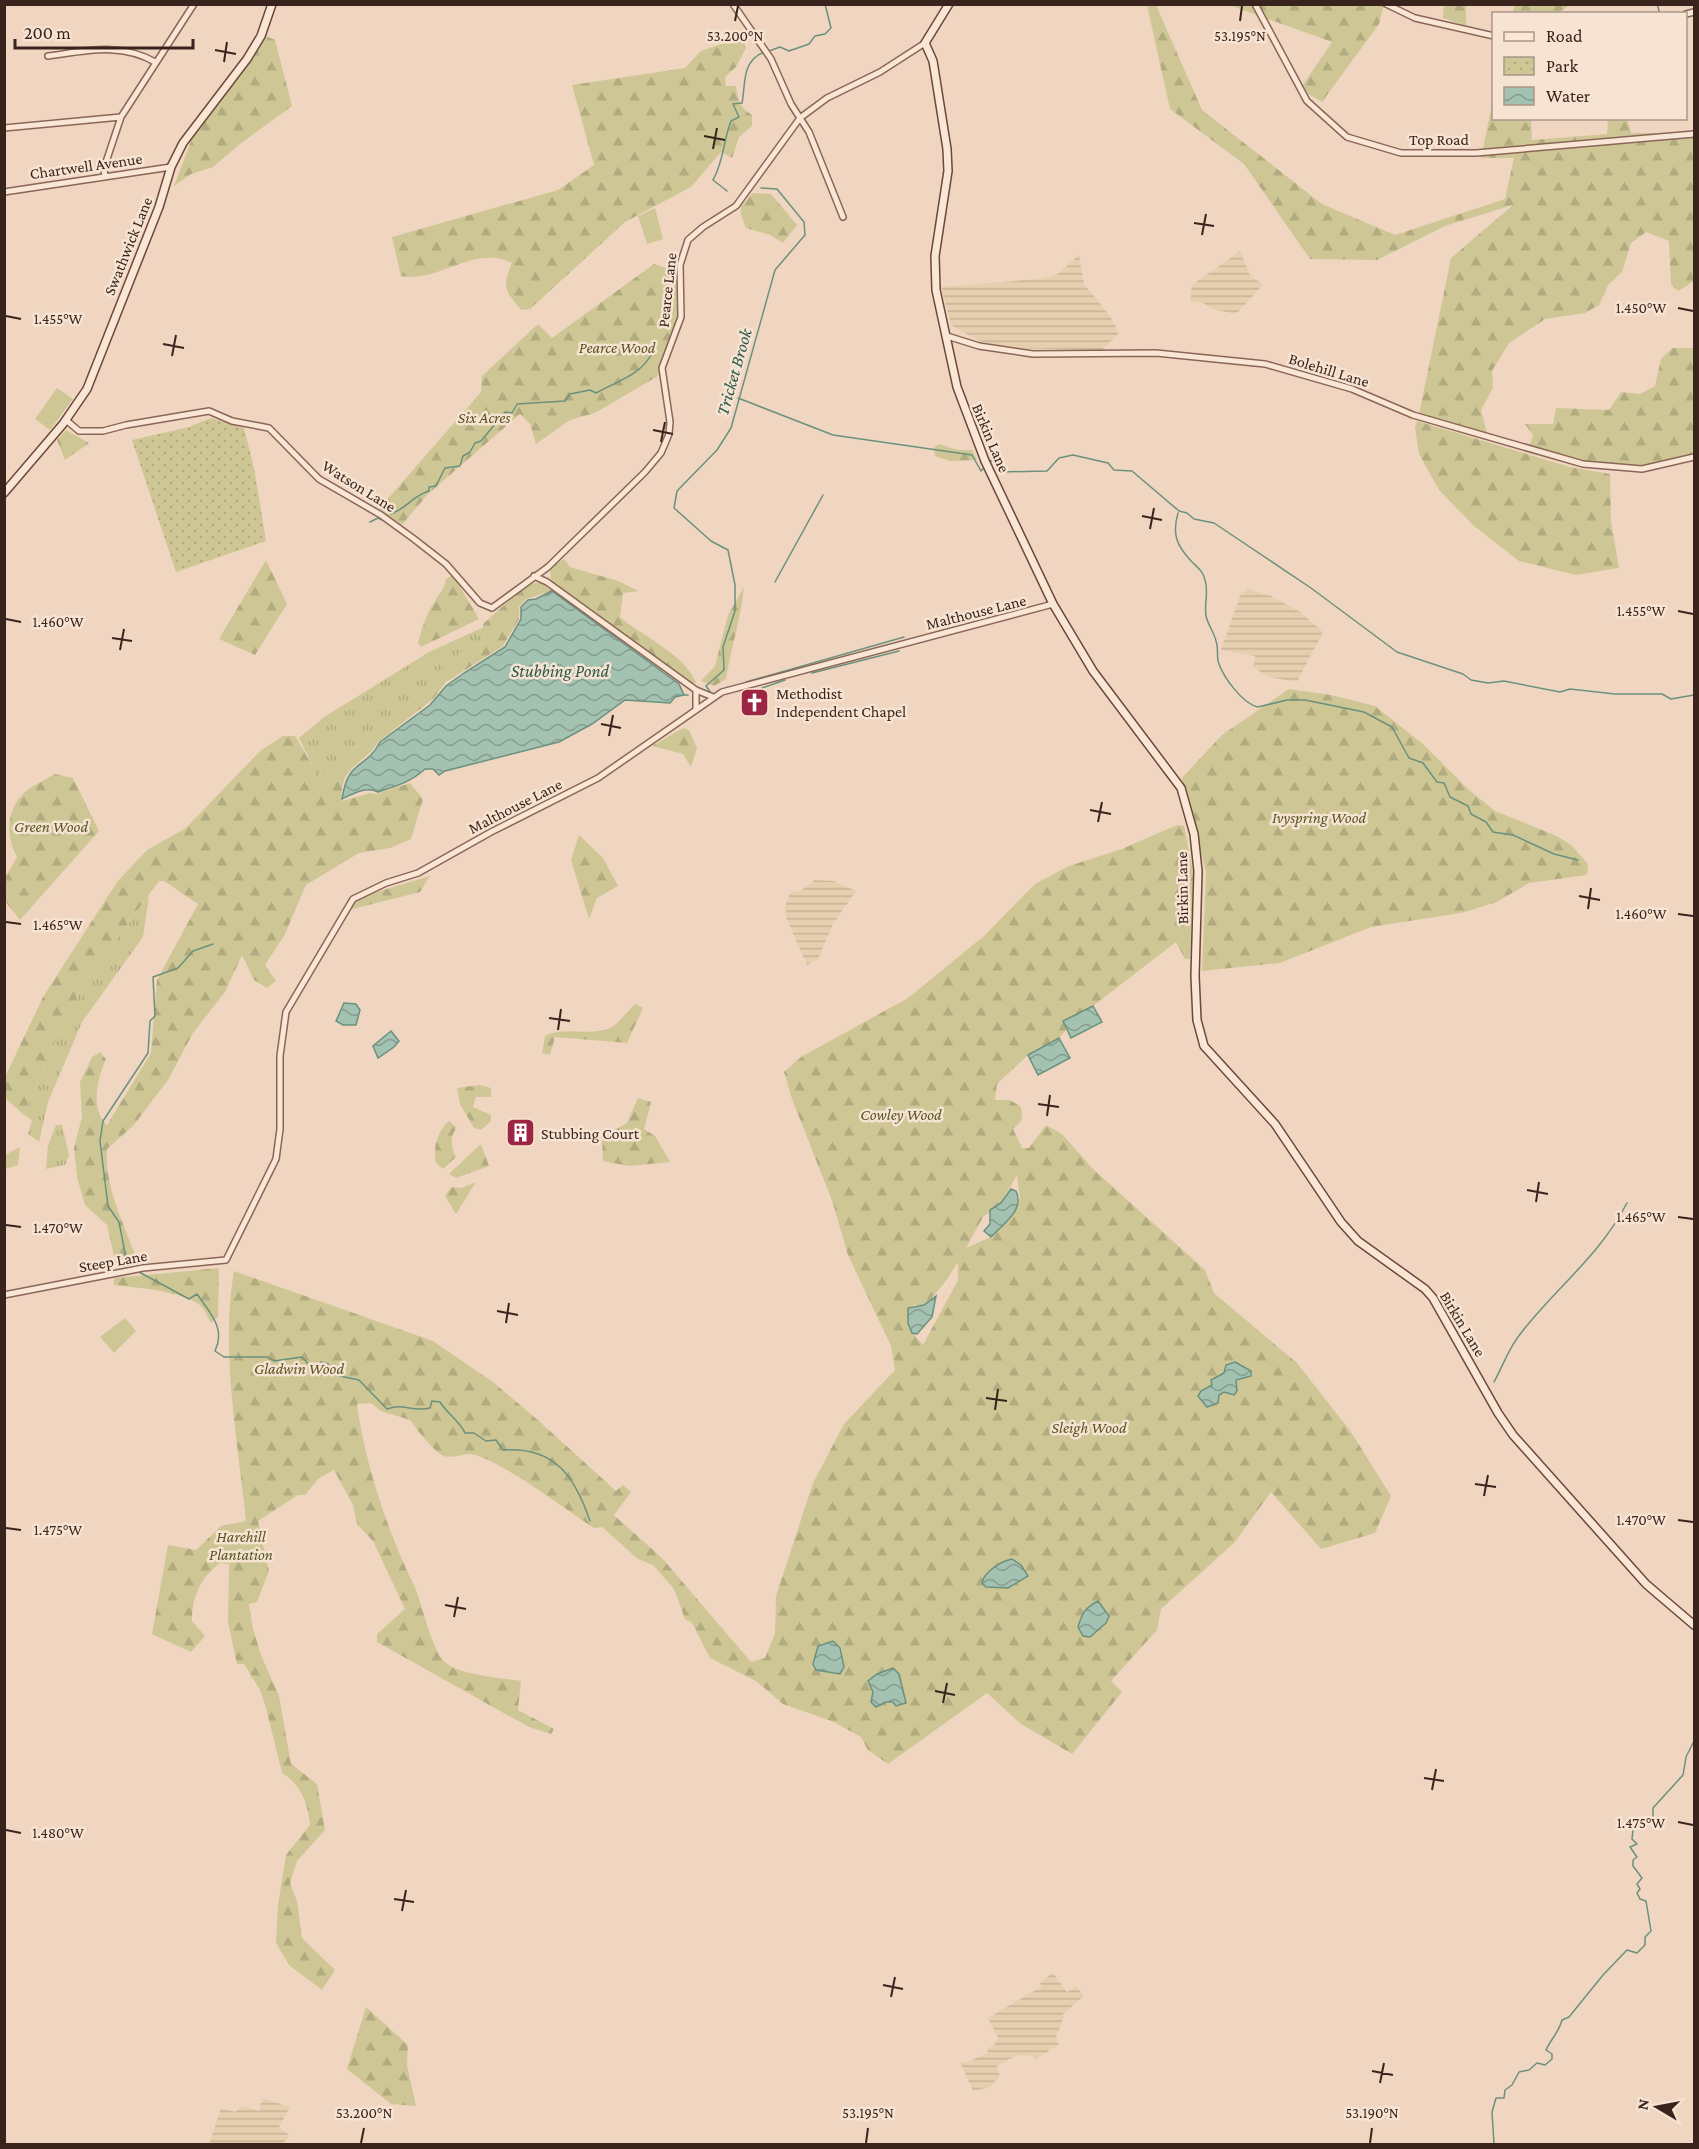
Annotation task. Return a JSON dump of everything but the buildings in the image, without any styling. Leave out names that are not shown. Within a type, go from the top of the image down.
[{"type":"street","points":[[105,177],[104,168],[121,117],[194,4]]},
{"type":"street","name":"Swathwick Lane","points":[[4,493],[66,420],[92,380],[159,207],[171,167],[183,143],[247,60],[261,36],[272,4]]},
{"type":"street","points":[[733,4],[771,59],[791,104],[809,132],[843,217]]},
{"type":"street","points":[[925,42],[949,4]]},
{"type":"street","name":"Top Road","points":[[1255,4],[1307,101],[1347,136],[1401,153],[1476,153],[1695,134]]},
{"type":"street","points":[[1386,4],[1415,18],[1492,36]]},
{"type":"street","name":"Pearce Lane","points":[[548,567],[645,472],[661,453],[669,434],[670,422],[662,368],[681,317],[680,265],[686,245],[703,227],[736,206],[800,118],[827,98],[880,72],[925,42]]},
{"type":"street","name":"Birkin Lane","points":[[925,42],[933,61],[947,149],[948,171],[935,256],[936,290],[959,395],[985,461],[1053,604],[1093,671],[1180,788],[1194,834],[1198,871],[1197,1020],[1204,1046],[1275,1124],[1341,1222],[1358,1241],[1425,1289],[1433,1298],[1498,1413],[1537,1464],[1640,1577],[1695,1624]]},
{"type":"street","points":[[48,56],[113,48],[141,54],[155,62]]},
{"type":"street","points":[[4,128],[121,117]]},
{"type":"street","name":"Chartwell Avenue","points":[[4,192],[171,167]]},
{"type":"street","name":"Bolehill Lane","points":[[947,336],[980,346],[1033,354],[1156,353],[1265,364],[1352,389],[1413,416],[1583,464],[1642,469],[1695,457]]},
{"type":"street","name":"Watson Lane","points":[[66,420],[80,431],[102,431],[209,411],[232,421],[269,428],[319,479],[381,515],[446,564],[480,603],[492,608],[548,567]]},
{"type":"street","points":[[547,582],[548,567]]},
{"type":"street","points":[[534,576],[547,582],[696,690],[713,697]]},
{"type":"street","name":"Malthouse Lane","points":[[226,1260],[276,1159],[280,1129],[280,1056],[286,1012],[353,898],[386,883],[418,873],[598,778],[685,720],[713,697],[729,690],[1053,604]]},
{"type":"street","points":[[696,690],[696,710]]},
{"type":"street","name":"Steep Lane","points":[[4,1295],[142,1268],[226,1260]]},
{"type":"shaded area","points":[[1240,251],[1250,275],[1263,285],[1236,314],[1190,301],[1192,285]]},
{"type":"shaded area","points":[[1079,255],[1084,284],[1110,316],[1119,333],[1102,350],[1009,348],[979,341],[951,325],[941,287],[1038,279],[1058,274]]},
{"type":"shaded area","points":[[1247,589],[1271,596],[1300,612],[1323,632],[1297,682],[1269,677],[1253,667],[1255,656],[1221,650],[1241,593]]},
{"type":"shaded area","points":[[815,880],[833,881],[856,891],[833,924],[818,959],[807,965],[787,920],[785,907],[791,890],[799,892]]},
{"type":"shaded area","points":[[1053,1973],[1067,1992],[1076,1986],[1084,1996],[1063,2014],[1064,2017],[1056,2037],[1059,2045],[1035,2059],[1033,2056],[1019,2055],[1007,2060],[997,2066],[1000,2076],[990,2087],[973,2091],[960,2062],[965,2063],[988,2053],[987,2049],[995,2044],[998,2038],[988,2018],[1041,1987],[1040,1982]]},
{"type":"shaded area","points":[[262,2098],[290,2107],[279,2127],[290,2136],[282,2144],[209,2144],[221,2108],[235,2112],[242,2106],[259,2111]]},
{"type":"green space","points":[[1515,4],[1570,5],[1560,12],[1512,12]]},
{"type":"green space","points":[[1147,5],[1156,5],[1202,110],[1322,204],[1395,235],[1505,199],[1514,158],[1481,158],[1492,105],[1492,120],[1531,120],[1532,140],[1607,134],[1608,120],[1627,120],[1631,133],[1694,133],[1694,281],[1678,291],[1671,285],[1669,241],[1646,232],[1631,243],[1622,272],[1608,285],[1599,305],[1585,313],[1545,319],[1509,343],[1492,371],[1493,388],[1481,410],[1487,433],[1419,414],[1451,258],[1513,205],[1445,226],[1377,260],[1310,259],[1244,164],[1170,109]]},
{"type":"green space","points":[[1229,5],[1384,5],[1379,24],[1322,102],[1300,89],[1332,42]]},
{"type":"green space","points":[[1444,5],[1466,5],[1466,26],[1443,18]]},
{"type":"green space","points":[[266,36],[275,40],[292,106],[213,167],[191,174],[174,186],[192,139],[250,63]]},
{"type":"green space","points":[[742,37],[746,48],[736,67],[725,77],[726,86],[736,86],[740,103],[752,115],[752,126],[739,137],[732,158],[721,152],[691,187],[625,222],[530,309],[521,310],[511,298],[506,284],[512,263],[498,258],[470,261],[415,277],[401,276],[392,237],[558,190],[594,165],[572,85],[685,68],[701,51]]},
{"type":"green space","points":[[753,193],[771,194],[797,225],[783,243],[770,235],[746,228],[741,215],[741,206]]},
{"type":"green space","points":[[655,208],[663,239],[647,244],[638,216]]},
{"type":"green space","name":"Pearce Wood","points":[[654,264],[677,272],[678,320],[658,376],[595,413],[570,420],[536,444],[530,424],[520,414],[428,494],[402,525],[379,509],[481,392],[482,376],[538,324],[552,338]]},
{"type":"green space","points":[[1672,348],[1694,348],[1694,454],[1640,468],[1592,462],[1530,445],[1533,435],[1525,424],[1553,424],[1556,408],[1609,410],[1621,392],[1640,394],[1655,386],[1661,359]]},
{"type":"green space","points":[[57,388],[73,399],[50,430],[35,419]]},
{"type":"green space","points":[[211,418],[244,428],[254,468],[266,541],[176,572],[132,440],[189,427]]},
{"type":"green space","points":[[1417,421],[1570,467],[1610,474],[1611,521],[1619,568],[1576,575],[1519,561],[1473,525],[1439,490],[1419,454],[1415,428]]},
{"type":"green space","points":[[66,430],[89,443],[65,460],[57,440]]},
{"type":"green space","points":[[939,444],[958,450],[972,450],[977,460],[950,461],[935,456],[934,448]]},
{"type":"green space","points":[[564,559],[570,567],[618,581],[639,591],[623,593],[620,617],[673,655],[691,673],[696,683],[690,684],[551,582],[550,568]]},
{"type":"green space","points":[[266,560],[287,604],[255,655],[219,639]]},
{"type":"green space","points":[[453,575],[479,619],[421,647],[418,643],[427,616],[446,579]]},
{"type":"green space","points":[[534,583],[541,583],[552,591],[526,599],[519,607],[519,619],[503,646],[446,682],[433,699],[379,741],[373,750],[353,767],[344,780],[342,801],[370,793],[376,794],[410,783],[423,799],[411,839],[390,848],[359,853],[306,885],[284,936],[265,965],[276,981],[267,988],[254,980],[242,955],[225,992],[193,1033],[168,1080],[133,1126],[107,1149],[112,1193],[139,1265],[117,1269],[107,1225],[85,1205],[77,1177],[74,1148],[82,1117],[80,1082],[92,1057],[100,1052],[106,1059],[98,1084],[97,1102],[98,1111],[107,1125],[151,1053],[157,980],[198,904],[164,881],[159,881],[85,982],[59,1032],[24,1115],[5,1098],[5,1077],[43,997],[117,882],[147,850],[186,828],[260,751],[283,736],[295,736],[312,765],[316,778],[327,774],[438,678],[448,659],[485,642],[483,624],[521,590]]},
{"type":"green space","points":[[744,587],[726,679],[714,686],[701,681],[715,666],[728,615]]},
{"type":"green space","points":[[484,627],[485,642],[448,659],[438,678],[327,774],[316,778],[299,738],[324,717],[431,651]]},
{"type":"green space","name":"Ivyspring Wood","points":[[1289,689],[1331,695],[1375,706],[1423,744],[1468,789],[1495,811],[1557,836],[1571,845],[1588,864],[1587,875],[1529,883],[1497,902],[1461,913],[1371,927],[1280,963],[1202,971],[1206,872],[1182,778],[1222,735]]},
{"type":"green space","points":[[683,728],[689,730],[697,748],[691,767],[683,754],[652,746]]},
{"type":"green space","name":"Green Wood","points":[[55,774],[73,778],[99,831],[20,920],[5,901],[5,878],[17,857],[11,842],[10,817],[25,792]]},
{"type":"green space","points":[[1177,825],[1184,826],[1194,877],[1190,959],[1185,959],[1176,942],[1093,1006],[1063,1021],[1066,1030],[1059,1038],[1028,1055],[997,1084],[995,1100],[1010,1100],[1021,1107],[1022,1120],[1013,1129],[1022,1148],[1029,1148],[1046,1125],[1062,1134],[1093,1169],[1205,1270],[1214,1293],[1297,1363],[1351,1432],[1391,1496],[1375,1533],[1321,1549],[1271,1492],[1235,1542],[1161,1609],[1157,1630],[1111,1681],[1122,1692],[1072,1754],[1021,1724],[987,1693],[888,1764],[868,1750],[861,1737],[834,1722],[783,1704],[756,1681],[710,1658],[692,1623],[685,1619],[674,1589],[653,1565],[638,1559],[602,1527],[594,1528],[515,1475],[483,1458],[471,1454],[451,1457],[440,1454],[410,1420],[381,1411],[371,1403],[357,1404],[365,1449],[378,1496],[416,1591],[431,1637],[441,1657],[452,1667],[461,1670],[521,1681],[518,1710],[554,1729],[551,1734],[529,1727],[377,1642],[377,1634],[405,1609],[373,1541],[357,1524],[353,1505],[334,1470],[318,1479],[305,1495],[298,1495],[258,1521],[269,1571],[257,1602],[249,1604],[253,1629],[261,1655],[279,1696],[291,1764],[317,1784],[325,1830],[297,1861],[290,1883],[297,1901],[302,1938],[335,1970],[322,1990],[289,1965],[276,1943],[278,1905],[286,1855],[310,1825],[305,1802],[299,1789],[282,1773],[260,1690],[244,1664],[237,1664],[228,1622],[229,1564],[220,1563],[207,1575],[198,1589],[192,1621],[205,1636],[191,1652],[152,1634],[168,1545],[196,1550],[221,1526],[246,1521],[230,1364],[230,1301],[234,1271],[433,1341],[493,1382],[616,1491],[623,1485],[631,1492],[614,1515],[662,1558],[751,1662],[765,1658],[775,1633],[776,1596],[813,1483],[844,1424],[895,1370],[891,1346],[848,1255],[833,1203],[792,1099],[784,1072],[801,1057],[908,998],[984,936],[1035,884],[1069,866],[1122,849]],"holes":[[[1017,1175],[1020,1199],[991,1237],[966,1248],[983,1217],[1001,1203]],[[958,1262],[958,1280],[923,1345],[911,1326],[910,1317],[913,1305],[924,1305]]]},
{"type":"green space","points":[[579,835],[603,858],[618,886],[597,898],[589,919],[571,860]]},
{"type":"green space","points":[[430,876],[420,892],[349,910],[360,897]]},
{"type":"green space","points":[[149,895],[143,937],[82,1022],[48,1102],[39,1142],[28,1134],[32,1120],[24,1115],[59,1032],[85,982]]},
{"type":"green space","points":[[635,1004],[643,1008],[627,1043],[555,1037],[550,1055],[542,1053],[545,1036],[553,1033],[607,1029],[618,1023]]},
{"type":"green space","points":[[480,1085],[491,1088],[491,1097],[476,1097],[473,1107],[491,1115],[491,1121],[481,1130],[474,1128],[460,1104],[457,1088]]},
{"type":"green space","points":[[638,1098],[651,1102],[644,1129],[655,1136],[670,1162],[629,1166],[603,1161],[602,1137],[627,1123]]},
{"type":"green space","points":[[449,1121],[457,1128],[452,1142],[456,1157],[443,1169],[436,1163],[435,1151],[441,1130]]},
{"type":"green space","points":[[56,1125],[62,1125],[69,1155],[65,1165],[46,1169],[48,1146]]},
{"type":"green space","points":[[481,1144],[489,1166],[456,1178],[449,1174]]},
{"type":"green space","points":[[20,1147],[18,1165],[5,1169],[5,1155]]},
{"type":"green space","points":[[476,1182],[456,1214],[445,1196],[451,1187],[461,1188]]},
{"type":"green space","points":[[219,1268],[218,1317],[211,1323],[201,1306],[184,1297],[160,1291],[114,1285],[114,1278]]},
{"type":"green space","points":[[125,1318],[136,1331],[114,1353],[100,1337]]},
{"type":"green space","points":[[366,2007],[408,2045],[407,2065],[416,2106],[391,2104],[347,2069]]},
{"type":"water","name":"Stubbing Pond","points":[[552,591],[679,684],[684,695],[675,697],[670,703],[625,700],[592,724],[559,742],[445,771],[439,775],[433,769],[425,769],[397,786],[378,792],[360,791],[342,799],[348,777],[375,751],[380,742],[430,705],[446,686],[505,647],[521,619],[521,607],[528,600],[536,599]]},
{"type":"water","points":[[344,1003],[356,1004],[360,1010],[356,1025],[343,1025],[336,1021]]},
{"type":"water","points":[[1093,1006],[1102,1022],[1071,1038],[1063,1021]]},
{"type":"water","points":[[391,1031],[399,1041],[378,1058],[373,1046]]},
{"type":"water","points":[[1059,1038],[1070,1058],[1038,1075],[1028,1055]]},
{"type":"water","points":[[1011,1189],[1016,1191],[1018,1204],[1012,1216],[991,1237],[984,1231],[990,1224],[990,1210],[1001,1203]]},
{"type":"water","points":[[936,1296],[932,1317],[917,1334],[912,1333],[908,1323],[908,1308],[924,1305]]},
{"type":"water","points":[[1235,1362],[1251,1371],[1251,1376],[1236,1380],[1237,1391],[1234,1395],[1224,1392],[1219,1395],[1218,1403],[1207,1407],[1198,1396],[1201,1391],[1212,1385],[1211,1380],[1224,1373],[1226,1365]]},
{"type":"water","points":[[1012,1559],[1021,1565],[1028,1576],[1008,1588],[986,1587],[982,1583],[986,1575],[994,1568]]},
{"type":"water","points":[[1098,1601],[1109,1616],[1106,1623],[1090,1637],[1083,1636],[1078,1627],[1081,1618],[1087,1609]]},
{"type":"water","points":[[833,1641],[840,1648],[844,1667],[840,1674],[816,1670],[813,1664],[818,1646]]},
{"type":"water","points":[[893,1668],[899,1674],[906,1703],[896,1706],[893,1702],[886,1702],[876,1707],[871,1702],[873,1692],[868,1681],[877,1674]]},
{"type":"waterway","name":"Tricket Brook","points":[[769,51],[780,47],[789,51],[809,44],[815,36],[825,34],[831,28],[825,4]]},
{"type":"waterway","points":[[1657,4],[1659,12]]},
{"type":"waterway","name":"Tricket Brook","points":[[727,191],[713,180],[731,121],[739,117],[733,104],[742,103],[748,67],[751,61],[764,52]]},
{"type":"waterway","name":"Tricket Brook","points":[[711,693],[706,686],[724,670],[723,647],[735,611],[735,585],[728,550],[711,541],[674,508],[677,491],[717,450],[731,428],[775,270],[805,235],[804,222],[777,189],[761,188]]},
{"type":"waterway","points":[[391,514],[429,491],[429,487],[436,486],[445,468],[460,466],[463,456],[470,452],[475,443],[481,441],[505,412],[512,413],[517,404],[565,401],[570,394],[590,390],[596,393],[636,372],[649,359],[654,350]]},
{"type":"waterway","points":[[738,398],[833,435],[972,455],[981,471],[985,467]]},
{"type":"waterway","points":[[988,464],[994,458],[1000,472],[1047,471],[1059,458],[1073,455],[1108,463],[1114,470],[1132,471],[1179,511],[1187,513],[1194,519],[1214,523],[1311,588],[1397,652],[1463,674],[1471,680],[1488,683],[1504,681],[1560,692],[1570,689],[1615,694],[1662,694],[1671,699],[1694,695]]},
{"type":"waterway","points":[[775,582],[823,495]]},
{"type":"waterway","points":[[1178,513],[1175,527],[1179,545],[1202,572],[1205,580],[1206,616],[1217,644],[1219,664],[1240,696],[1258,707],[1287,700],[1305,700],[1364,712],[1392,727],[1409,758],[1423,763],[1437,782],[1444,783],[1450,797],[1468,806],[1471,814],[1486,822],[1493,832],[1513,835],[1554,854],[1578,860]]},
{"type":"waterway","points":[[370,522],[378,518],[382,520]]},
{"type":"waterway","points":[[746,682],[904,637]]},
{"type":"waterway","points":[[812,673],[899,651]]},
{"type":"waterway","points":[[762,688],[785,680]]},
{"type":"waterway","points":[[133,1267],[127,1263],[119,1222],[108,1206],[100,1141],[103,1121],[148,1053],[150,1021],[155,1016],[153,977],[178,968],[193,951],[213,944]]},
{"type":"waterway","points":[[1494,1382],[1517,1338],[1591,1255],[1627,1203]]},
{"type":"waterway","points":[[139,1272],[189,1299],[197,1294],[215,1321],[219,1335],[215,1351],[224,1357],[268,1357],[274,1361],[302,1357],[313,1369],[321,1362],[328,1364],[335,1375],[359,1380],[387,1409],[393,1407],[423,1409],[430,1408],[432,1401],[440,1402],[465,1433],[474,1433],[486,1441],[496,1440],[503,1450],[521,1450],[549,1459],[570,1478],[590,1521]]},
{"type":"waterway","points":[[1494,2144],[1492,2112],[1496,2098],[1504,2098],[1505,2090],[1512,2085],[1519,2072],[1529,2070],[1537,2063],[1545,2065],[1552,2059],[1552,2054],[1546,2050],[1562,2020],[1569,2017],[1627,1950],[1637,1953],[1645,1945],[1645,1937],[1651,1931],[1646,1901],[1640,1899],[1637,1893],[1640,1889],[1637,1884],[1642,1878],[1633,1866],[1633,1860],[1637,1857],[1630,1847],[1637,1844],[1632,1839],[1633,1830],[1653,1817],[1653,1808],[1683,1775],[1686,1757],[1694,1741]]},
{"type":"place","name":"Methodist Independent Chapel","points":[[755,702]]},
{"type":"place","name":"Stubbing Court","points":[[520,1133]]},
{"type":"park label","name":"Six Acres","points":[[484,417]]},
{"type":"park label","name":"Cowley Wood","points":[[901,1114]]},
{"type":"park label","name":"Gladwin Wood","points":[[299,1368]]},
{"type":"park label","name":"Sleigh Wood","points":[[1089,1427]]},
{"type":"park label","name":"Harehill Plantation","points":[[241,1545]]}]
